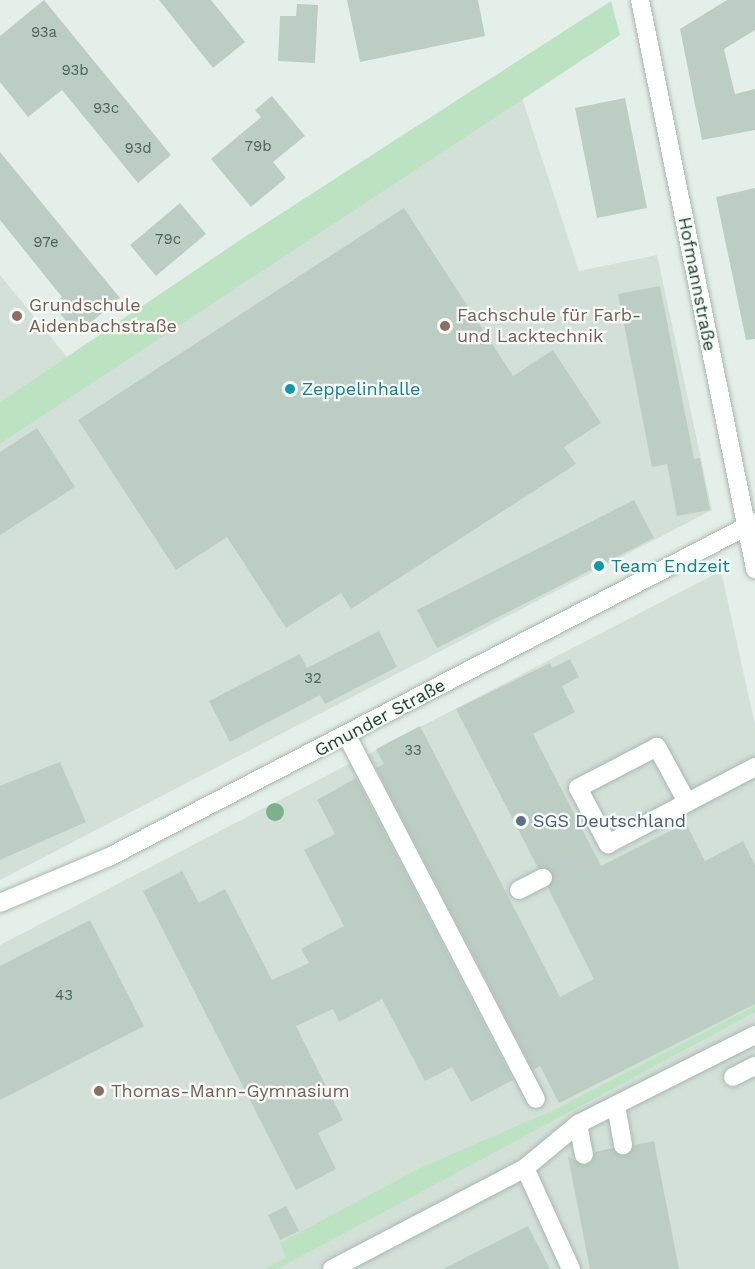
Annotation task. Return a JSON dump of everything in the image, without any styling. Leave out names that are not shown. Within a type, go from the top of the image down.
[{"type":"street","name":"Hofmannstraße","points":[[640,0],[751,524],[755,568]]},
{"type":"street","name":"Gmunder Straße","points":[[0,903],[110,857],[347,736],[751,524]]},
{"type":"street","points":[[347,736],[536,1099]]},
{"type":"street","points":[[687,802],[657,747],[578,788],[600,848],[755,767]]},
{"type":"street","points":[[519,890],[543,878]]},
{"type":"street","points":[[332,1269],[525,1168],[579,1124],[755,1035]]},
{"type":"street","points":[[733,1077],[755,1066]]},
{"type":"street","points":[[616,1105],[623,1145]]},
{"type":"street","points":[[579,1124],[584,1154]]},
{"type":"street","points":[[525,1168],[571,1269]]},
{"type":"shaded area","points":[[522,98],[579,271],[657,255],[712,510],[0,880],[0,444]]},
{"type":"shaded area","name":"Grundschule Aidenbachstraße","points":[[0,275],[67,357],[0,402]]},
{"type":"shaded area","points":[[721,571],[755,725],[755,1269],[0,1269],[0,945]]},
{"type":"green space","points":[[611,1],[620,35],[0,444],[0,402],[243,238]]},
{"type":"green space","points":[[755,1006],[755,1012],[369,1220],[277,1269],[265,1269],[286,1258],[280,1243],[418,1169],[558,1108]]},
{"type":"building","points":[[44,0],[171,155],[138,183],[62,90],[28,117],[0,82],[0,36]]},
{"type":"building","points":[[159,0],[211,0],[245,42],[213,68]]},
{"type":"building","points":[[347,0],[478,0],[485,36],[360,62]]},
{"type":"building","points":[[727,0],[755,0],[755,30],[724,49],[735,94],[755,89],[755,130],[702,140],[680,29]]},
{"type":"building","points":[[297,4],[318,5],[315,63],[278,61],[280,16],[296,16]]},
{"type":"building","points":[[272,96],[305,136],[273,162],[286,178],[251,207],[211,159],[261,117],[255,110]]},
{"type":"building","points":[[625,98],[647,208],[597,218],[575,108]]},
{"type":"building","points":[[0,152],[120,298],[77,334],[53,305],[62,297],[0,220]]},
{"type":"building","points":[[755,188],[755,339],[746,340],[716,197]]},
{"type":"building","points":[[180,203],[206,234],[156,276],[130,245]]},
{"type":"building","name":"Zeppelinhalle","points":[[404,208],[513,376],[553,350],[601,423],[564,447],[576,464],[351,609],[341,593],[286,628],[227,537],[176,570],[78,420]]},
{"type":"building","points":[[660,286],[694,459],[700,458],[710,510],[677,516],[667,464],[652,467],[618,294]]},
{"type":"building","points":[[37,428],[75,487],[0,535],[0,452]]},
{"type":"building","points":[[634,500],[654,538],[437,648],[417,610]]},
{"type":"building","points":[[379,631],[397,667],[325,704],[320,695],[230,742],[209,701],[300,654],[307,668]]},
{"type":"building","points":[[570,659],[579,677],[562,686],[575,712],[533,734],[601,866],[686,823],[705,861],[743,841],[755,865],[755,1004],[559,1103],[540,1066],[533,1070],[376,768],[384,764],[376,749],[420,726],[560,997],[594,979],[548,888],[553,872],[538,868],[456,709],[550,663],[552,668]]},
{"type":"building","points":[[60,762],[86,822],[0,860],[0,786]]},
{"type":"building","points":[[356,778],[513,1080],[471,1102],[452,1067],[425,1081],[382,999],[339,1022],[333,1009],[296,1026],[343,1120],[318,1133],[336,1169],[296,1190],[143,891],[182,871],[199,903],[225,889],[272,980],[309,963],[301,949],[344,926],[304,850],[335,834],[317,800]]},
{"type":"building","points":[[90,920],[144,1026],[0,1100],[0,966]]},
{"type":"building","points":[[654,1141],[679,1269],[590,1269],[568,1157],[586,1165],[595,1152],[613,1148],[626,1156],[634,1145]]},
{"type":"building","points":[[286,1206],[299,1231],[280,1240],[268,1215]]},
{"type":"building","points":[[528,1226],[550,1269],[443,1269]]},
{"type":"tunnel","points":[[543,878],[593,851]]},
{"type":"place","name":"Grundschule Aidenbachstraße","points":[[17,316]]},
{"type":"place","name":"Fachschule für Farb- und Lacktechnik","points":[[445,326]]},
{"type":"place","name":"Zeppelinhalle","points":[[290,389]]},
{"type":"place","name":"Team Endzeit","points":[[599,566]]},
{"type":"place","name":"SGS Deutschland","points":[[521,821]]},
{"type":"place","name":"Thomas-Mann-Gymnasium","points":[[99,1091]]}]
